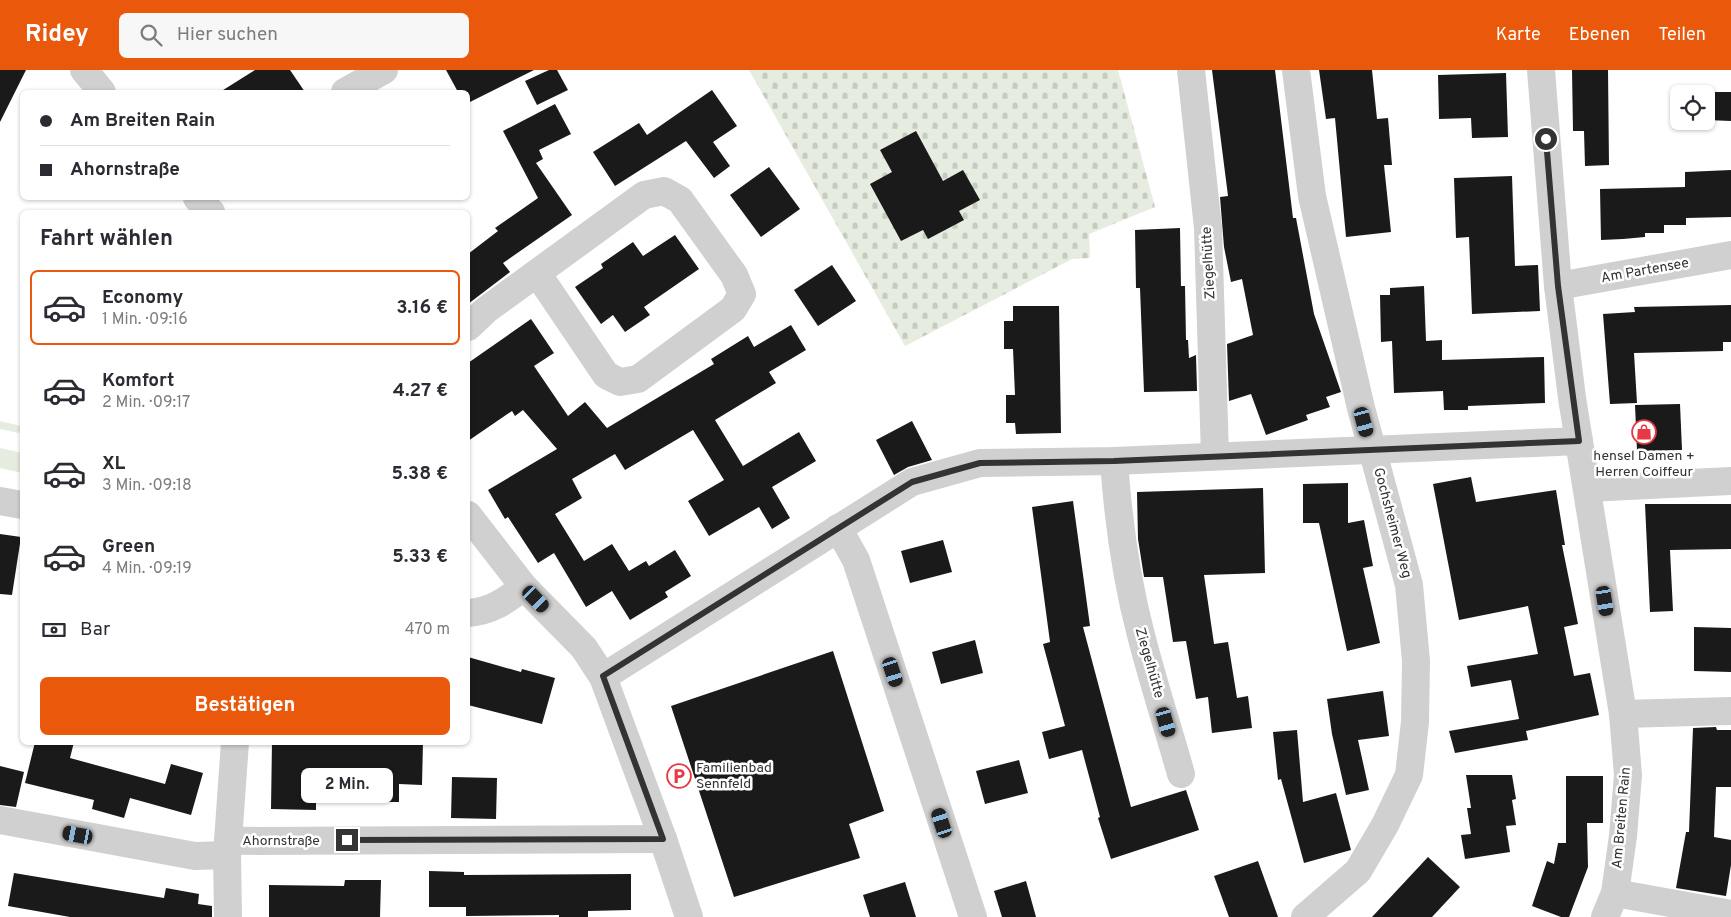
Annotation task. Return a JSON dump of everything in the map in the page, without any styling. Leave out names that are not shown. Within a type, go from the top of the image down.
[{"type":"street","points":[[84,70],[100,90]]},
{"type":"street","points":[[349,90],[384,70]]},
{"type":"street","name":"Ziegelhütte","points":[[1191,70],[1208,228],[1215,456]]},
{"type":"street","name":"Gochsheimer Weg","points":[[1296,70],[1312,196],[1372,451],[1409,585],[1416,661],[1415,722],[1409,775],[1385,825],[1358,871],[1305,917]]},
{"type":"street","name":"Am Breiten Rain","points":[[1541,70],[1558,286],[1579,441],[1623,714],[1628,775],[1623,836],[1610,905],[1731,914]]},
{"type":"street","points":[[470,325],[537,273],[644,195],[664,191],[680,200],[734,275],[742,294],[733,309],[662,361],[638,378],[620,382],[606,375],[537,273]]},
{"type":"street","points":[[199,200],[209,210]]},
{"type":"street","name":"Am Partensee","points":[[1558,286],[1731,255]]},
{"type":"street","points":[[603,676],[912,482],[980,463],[1114,461],[1579,441]]},
{"type":"street","name":"Ziegelhütte","points":[[1114,461],[1117,506],[1130,585],[1141,634],[1181,774]]},
{"type":"street","points":[[1588,488],[1731,481]]},
{"type":"street","points":[[0,501],[20,505]]},
{"type":"street","points":[[470,518],[524,587],[584,648],[603,676],[663,839],[689,917]]},
{"type":"street","points":[[838,528],[856,560],[973,917]]},
{"type":"street","points":[[470,613],[484,612],[497,607],[524,587]]},
{"type":"street","points":[[1623,714],[1731,710]]},
{"type":"street","points":[[228,917],[228,848],[235,745]]},
{"type":"street","name":"Ahornstraße","points":[[0,820],[195,856],[228,848],[663,839]]},
{"type":"green space","points":[[749,70],[1118,70],[1155,207],[1089,234],[1090,258],[1072,259],[905,346]]},
{"type":"green space","points":[[0,421],[20,426],[19,433],[0,429]]},
{"type":"green space","points":[[0,448],[20,453],[20,473],[0,468]]},
{"type":"building","points":[[0,70],[26,70],[0,122]]},
{"type":"building","points":[[255,70],[290,70],[304,90],[223,90]]},
{"type":"building","points":[[446,70],[534,70],[470,102],[470,90],[457,90]]},
{"type":"building","points":[[549,70],[557,70],[568,90],[537,105],[525,81]]},
{"type":"building","points":[[1212,70],[1275,70],[1293,218],[1296,218],[1314,314],[1341,392],[1326,397],[1330,407],[1306,415],[1308,420],[1266,435],[1251,394],[1229,401],[1227,344],[1253,335],[1242,279],[1231,282],[1224,247],[1220,197],[1228,196]]},
{"type":"building","points":[[1319,70],[1372,70],[1377,119],[1388,118],[1392,165],[1384,165],[1391,232],[1346,237],[1335,118],[1326,119]]},
{"type":"building","points":[[1572,70],[1608,70],[1609,165],[1585,166],[1584,131],[1573,131]]},
{"type":"building","points":[[1506,73],[1508,137],[1472,138],[1471,118],[1439,119],[1438,75]]},
{"type":"building","points":[[712,90],[737,126],[713,142],[730,166],[714,178],[686,141],[615,186],[593,152],[639,123],[647,135]]},
{"type":"building","points":[[1715,92],[1731,92],[1731,121],[1715,120]]},
{"type":"building","points":[[555,104],[571,134],[539,150],[543,159],[536,163],[572,215],[503,263],[510,272],[470,302],[470,252],[498,231],[495,228],[538,198],[503,131]]},
{"type":"building","points":[[916,131],[943,181],[963,170],[980,200],[959,211],[964,220],[928,239],[923,230],[901,241],[870,184],[892,172],[880,150]]},
{"type":"building","points":[[769,167],[800,209],[761,237],[730,195]]},
{"type":"building","points":[[1731,170],[1731,217],[1686,218],[1686,225],[1664,225],[1664,233],[1645,233],[1645,237],[1601,240],[1600,189],[1685,187],[1685,172]]},
{"type":"building","points":[[1512,176],[1515,266],[1538,265],[1540,311],[1472,314],[1469,237],[1456,238],[1454,178]]},
{"type":"building","points":[[1180,228],[1181,286],[1185,286],[1186,340],[1188,340],[1189,358],[1196,355],[1197,391],[1144,392],[1140,288],[1136,288],[1135,230]]},
{"type":"building","points":[[675,235],[699,269],[644,307],[650,315],[625,332],[613,315],[601,324],[575,287],[603,268],[601,264],[633,242],[643,256]]},
{"type":"building","points":[[832,265],[856,301],[818,326],[794,290]]},
{"type":"building","points":[[1424,286],[1426,341],[1442,340],[1442,360],[1544,357],[1545,403],[1468,406],[1468,410],[1444,410],[1443,391],[1394,393],[1392,341],[1381,342],[1380,295],[1390,295],[1390,288]]},
{"type":"building","points":[[1731,305],[1731,342],[1723,342],[1723,351],[1634,353],[1637,403],[1610,404],[1603,314],[1635,312],[1634,307]]},
{"type":"building","points":[[1013,306],[1059,306],[1061,433],[1016,434],[1015,423],[1006,423],[1006,395],[1015,395],[1013,349],[1004,349],[1004,321],[1013,321]]},
{"type":"building","points":[[531,319],[554,353],[534,366],[568,416],[585,402],[607,428],[714,364],[711,359],[748,336],[754,347],[791,325],[806,350],[769,372],[776,383],[715,420],[743,466],[799,432],[816,461],[772,487],[790,518],[772,529],[759,507],[709,536],[688,501],[724,480],[693,430],[625,470],[615,454],[572,479],[582,498],[555,514],[584,561],[612,544],[629,571],[646,561],[649,566],[675,550],[691,576],[665,592],[668,597],[630,620],[612,591],[586,607],[554,553],[538,563],[508,517],[505,519],[488,490],[557,449],[523,410],[515,416],[512,411],[470,440],[470,362]]},
{"type":"building","points":[[1680,404],[1682,450],[1637,451],[1635,405]]},
{"type":"building","points":[[912,421],[932,460],[908,467],[894,475],[876,440]]},
{"type":"building","points":[[1471,477],[1476,502],[1556,490],[1565,545],[1562,545],[1578,624],[1564,627],[1574,676],[1590,673],[1599,715],[1526,731],[1528,740],[1455,753],[1449,731],[1519,719],[1511,680],[1471,687],[1467,666],[1538,654],[1528,606],[1459,620],[1433,484]]},
{"type":"building","points":[[1348,483],[1348,523],[1364,520],[1373,566],[1363,568],[1380,643],[1347,651],[1319,523],[1303,523],[1303,484]]},
{"type":"building","points":[[1263,488],[1265,573],[1204,575],[1214,644],[1228,642],[1237,698],[1248,696],[1252,728],[1212,733],[1208,697],[1196,699],[1186,641],[1173,642],[1163,577],[1144,577],[1138,539],[1137,492]]},
{"type":"building","points":[[1073,501],[1090,626],[1083,627],[1131,807],[1186,790],[1199,830],[1111,859],[1098,818],[1100,817],[1082,750],[1049,759],[1042,732],[1065,726],[1043,644],[1050,642],[1032,507]]},
{"type":"building","points":[[1645,504],[1731,504],[1731,549],[1670,550],[1673,611],[1650,612]]},
{"type":"building","points":[[0,534],[20,537],[12,595],[0,594]]},
{"type":"building","points":[[943,540],[952,572],[910,583],[901,551]]},
{"type":"building","points":[[1694,627],[1731,628],[1731,672],[1694,671]]},
{"type":"building","points":[[975,640],[983,673],[941,684],[932,652]]},
{"type":"building","points":[[833,651],[884,811],[849,824],[860,858],[734,897],[671,706]]},
{"type":"building","points":[[470,658],[521,672],[522,669],[555,678],[542,724],[470,706]]},
{"type":"building","points":[[1383,691],[1389,736],[1358,740],[1369,790],[1346,795],[1332,734],[1327,699]]},
{"type":"building","points":[[1716,727],[1717,730],[1731,730],[1731,787],[1716,787],[1714,837],[1731,840],[1731,865],[1726,896],[1676,888],[1686,832],[1689,832],[1693,728]]},
{"type":"building","points":[[1297,730],[1303,802],[1336,793],[1351,850],[1304,863],[1281,779],[1278,780],[1273,732]]},
{"type":"building","points":[[34,745],[73,745],[70,758],[165,784],[171,764],[203,773],[191,815],[130,798],[124,818],[92,809],[94,800],[25,783]]},
{"type":"building","points":[[272,745],[423,745],[422,785],[399,784],[399,802],[316,802],[316,810],[271,809]]},
{"type":"building","points":[[1019,760],[1028,793],[985,804],[976,771]]},
{"type":"building","points":[[0,766],[24,772],[16,807],[0,805]]},
{"type":"building","points":[[1466,775],[1512,775],[1516,799],[1512,800],[1516,825],[1506,826],[1510,852],[1465,859],[1461,835],[1471,834],[1467,808],[1471,808]]},
{"type":"building","points":[[1566,776],[1603,776],[1603,823],[1587,823],[1588,867],[1569,917],[1561,917],[1532,906],[1547,861],[1554,864],[1558,843],[1566,843]]},
{"type":"building","points":[[452,777],[497,778],[496,819],[451,818]]},
{"type":"building","points":[[1428,857],[1460,887],[1432,917],[1372,917]]},
{"type":"building","points":[[1258,861],[1278,917],[1229,917],[1214,876]]},
{"type":"building","points":[[429,871],[464,872],[464,875],[631,874],[631,910],[588,911],[588,917],[559,917],[559,915],[466,916],[466,907],[429,907]]},
{"type":"building","points":[[14,873],[164,898],[166,888],[199,894],[198,904],[212,906],[212,917],[70,917],[8,906]]},
{"type":"building","points":[[345,880],[381,880],[380,917],[269,917],[269,885],[344,886]]},
{"type":"building","points":[[1026,881],[1036,917],[1002,917],[994,891]]},
{"type":"building","points":[[905,882],[916,917],[870,917],[863,895]]},
{"type":"place","name":"hensel Damen + Herren Coiffeur","points":[[1644,432]]},
{"type":"place","name":"Familienbad Sennfeld","points":[[679,776]]},
{"type":"route","points":[[347,840],[663,839],[603,676],[912,482],[980,463],[1114,461],[1579,441],[1558,286],[1546,139]]}]
